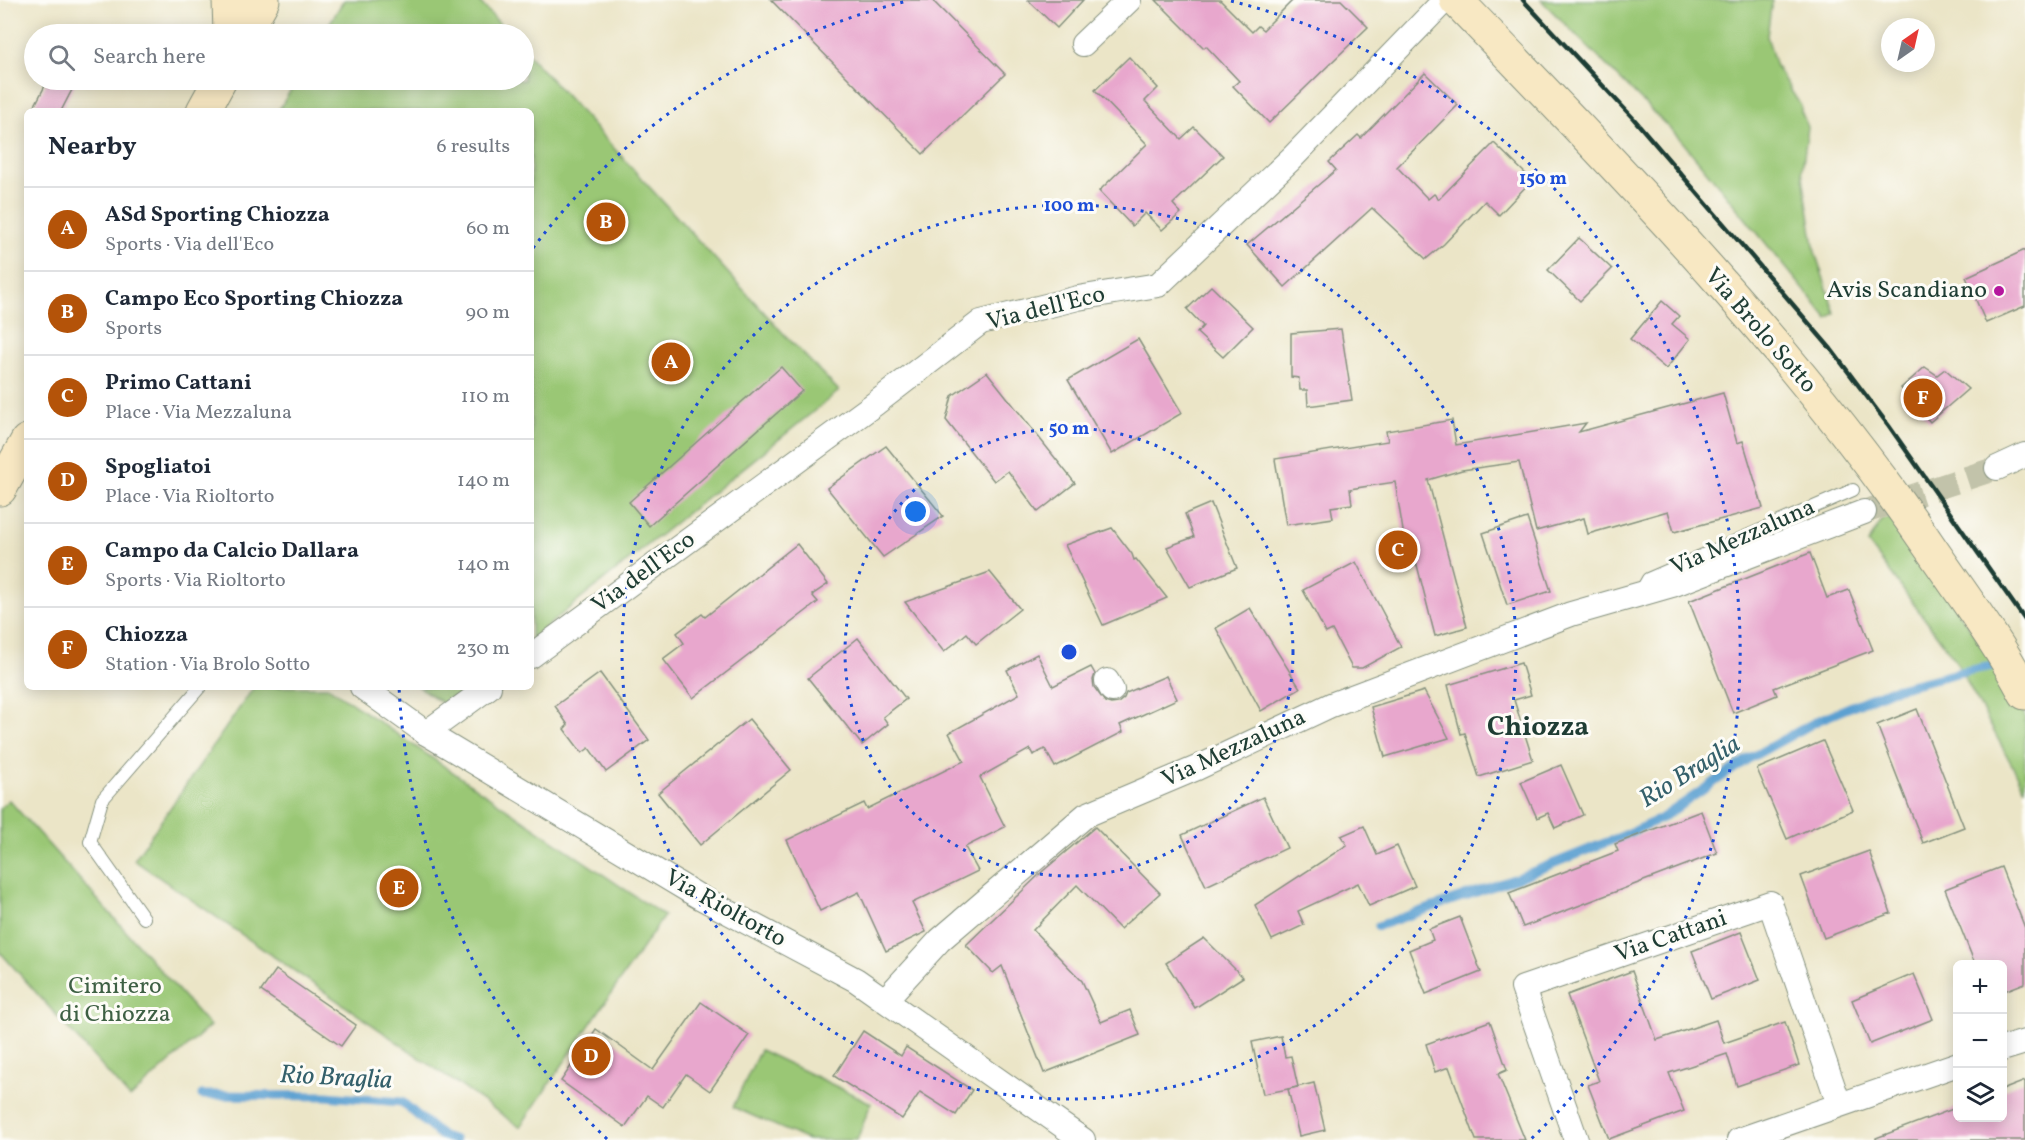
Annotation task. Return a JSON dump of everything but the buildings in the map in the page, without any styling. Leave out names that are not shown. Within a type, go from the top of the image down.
[{"type":"main road","points":[[229,0],[230,24]]},
{"type":"main road","points":[[249,24],[262,0]]},
{"type":"main road","name":"Via Brolo Sotto","points":[[1456,0],[1605,154],[1771,340],[1898,500],[1997,646],[2022,687]]},
{"type":"main road","points":[[205,108],[215,90]]},
{"type":"main road","points":[[0,489],[24,446]]},
{"type":"street","points":[[1083,44],[1129,0]]},
{"type":"street","name":"Via dell'Eco","points":[[534,654],[891,392],[981,322],[1078,298],[1158,285],[1292,158],[1445,0]]},
{"type":"street","points":[[1997,468],[2025,455]]},
{"type":"street","name":"Via Mezzaluna","points":[[885,999],[940,940],[1086,815],[1197,768],[1331,705],[1571,614],[1672,585],[1864,512]]},
{"type":"street","name":"Via Rioltorto","points":[[366,690],[426,733],[698,896],[856,980],[1083,1140]]},
{"type":"street","points":[[426,733],[485,690]]},
{"type":"street","name":"Via Cattani","points":[[1576,1140],[1523,988],[1770,903],[1839,1104]]},
{"type":"street","points":[[2007,1047],[2025,1042]]},
{"type":"street","points":[[1739,1140],[1953,1066]]},
{"type":"lane","name":"Via Mezzaluna","points":[[1640,594],[1648,579],[1853,490]]},
{"type":"lane","points":[[144,918],[90,842],[102,800],[197,690]]},
{"type":"green space","points":[[344,0],[478,0],[500,24],[329,24]]},
{"type":"green space","points":[[1541,0],[1772,0],[1767,36],[1776,67],[1801,106],[1808,127],[1802,170],[1815,252],[1835,313],[1828,319],[1681,140]]},
{"type":"green space","points":[[534,61],[839,391],[534,637],[534,108],[280,108],[291,90],[534,90]]},
{"type":"green space","points":[[1888,518],[1896,522],[2008,683],[2025,716],[2025,789],[1954,658],[1868,543],[1883,519]]},
{"type":"green space","points":[[252,690],[332,690],[664,916],[520,1127],[134,860]]},
{"type":"green space","points":[[423,690],[467,690],[447,706]]},
{"type":"green space","name":"Cimitero di Chiozza","points":[[9,800],[210,1026],[130,1098],[0,952],[0,808]]},
{"type":"green space","points":[[760,1050],[871,1103],[857,1140],[808,1140],[733,1107]]},
{"type":"waterway","name":"Rio Braglia","points":[[1378,926],[1517,878],[1662,818],[1748,759],[1819,720],[1890,690],[2003,664]]},
{"type":"waterway","name":"Rio Braglia","points":[[202,1095],[326,1096],[402,1102],[440,1135],[455,1140]]},
{"type":"tunnel","points":[[1864,512],[1997,468]]},
{"type":"railway","points":[[1523,0],[1633,118],[1831,349],[1889,426],[2025,620]]},
{"type":"place","name":"Campo Eco Sporting Chiozza","points":[[606,222]]},
{"type":"place","name":"Avis Scandiano","points":[[1999,291]]},
{"type":"place","name":"ASd Sporting Chiozza","points":[[671,362]]},
{"type":"place","name":"Chiozza","points":[[1923,398]]},
{"type":"place","name":"Primo Cattani","points":[[1398,550]]},
{"type":"place","name":"Campo da Calcio Dallara","points":[[399,888]]},
{"type":"place","name":"Spogliatoi","points":[[591,1056]]},
{"type":"district","name":"Chiozza","points":[[1538,728]]}]
